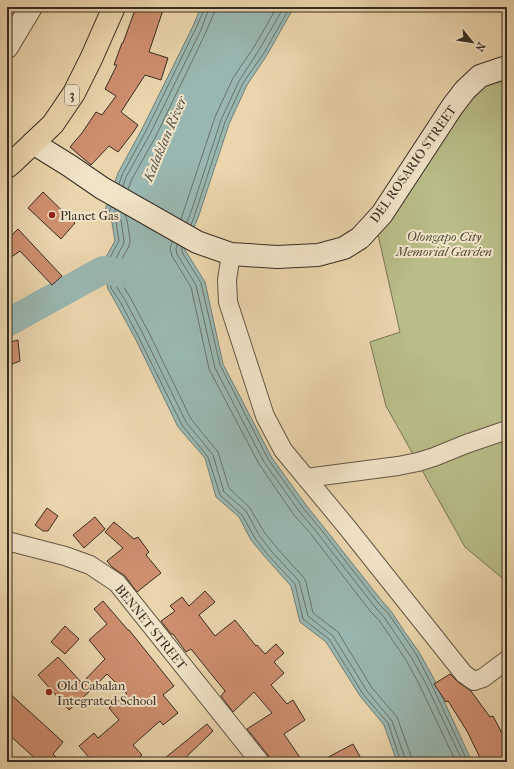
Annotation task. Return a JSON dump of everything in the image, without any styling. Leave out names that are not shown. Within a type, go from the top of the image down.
[{"type":"highway","name":"3","points":[[7,167],[53,124],[74,93],[114,7]]},
{"type":"main road","points":[[7,47],[31,7]]},
{"type":"main road","name":"DEL ROSARIO STREET","points":[[33,144],[70,166],[102,188],[197,242],[231,254],[277,257],[318,255],[344,248],[360,238],[382,214],[452,107],[465,90],[480,76],[507,67]]},
{"type":"street","points":[[231,254],[227,280],[228,302],[265,416],[283,450],[464,674],[474,681],[483,678],[507,660]]},
{"type":"street","points":[[306,478],[418,462],[507,430]]},
{"type":"street","name":"BENNET STREET","points":[[7,540],[65,556],[90,565],[117,583],[260,762]]},
{"type":"green space","name":"Olongapo City Memorial Garden","points":[[507,76],[507,582],[465,547],[386,406],[370,342],[400,332],[377,230],[474,85]]},
{"type":"water","name":"Kalaklan River","points":[[201,7],[294,7],[267,55],[247,85],[229,124],[199,215],[185,250],[205,282],[223,364],[272,458],[306,505],[391,611],[419,652],[433,677],[473,762],[397,762],[384,725],[360,696],[326,642],[300,622],[291,586],[251,540],[239,517],[216,497],[205,458],[178,427],[136,340],[108,289],[102,264],[115,241],[112,223],[104,213],[118,173],[142,129]]},
{"type":"building","points":[[136,7],[164,7],[149,52],[168,58],[161,80],[145,75],[121,112],[138,125],[132,134],[118,152],[109,146],[91,165],[70,147],[82,133],[96,112],[102,115],[116,96],[105,89],[117,65],[114,65]]},
{"type":"building","name":"Planet Gas","points":[[43,192],[75,223],[61,239],[28,208]]},
{"type":"building","points":[[18,229],[62,276],[52,285],[20,251],[7,260],[7,240]]},
{"type":"building","points":[[18,340],[20,361],[7,366],[7,343]]},
{"type":"building","points":[[47,508],[58,516],[48,531],[43,531],[35,525]]},
{"type":"building","points":[[95,517],[105,529],[84,548],[73,535]]},
{"type":"building","points":[[114,522],[134,539],[138,537],[149,552],[146,555],[161,573],[137,592],[125,576],[112,567],[107,561],[123,548],[105,532]]},
{"type":"building","points":[[205,591],[215,602],[199,615],[215,636],[235,620],[256,646],[257,645],[265,654],[276,644],[284,653],[274,662],[284,673],[271,685],[287,704],[293,700],[305,720],[284,734],[303,762],[270,762],[268,755],[247,729],[272,713],[254,692],[233,712],[221,696],[225,691],[191,649],[186,652],[161,621],[175,611],[170,606],[182,597],[189,606]]},
{"type":"building","points":[[103,601],[129,630],[174,686],[163,695],[178,713],[163,725],[160,721],[133,745],[142,755],[134,762],[93,762],[79,746],[94,733],[98,738],[119,720],[109,708],[127,694],[107,674],[69,710],[38,675],[58,657],[82,683],[105,659],[89,640],[107,624],[94,609]]},
{"type":"building","points":[[65,626],[79,639],[65,654],[51,642]]},
{"type":"building","points":[[450,674],[471,691],[490,717],[493,716],[507,743],[507,762],[482,762],[467,731],[448,701],[446,702],[434,684]]},
{"type":"building","points":[[7,691],[63,742],[53,754],[61,762],[39,762],[7,733]]},
{"type":"building","points":[[207,724],[213,731],[181,762],[160,762]]},
{"type":"building","points":[[353,744],[363,762],[319,762]]},
{"type":"waterway","points":[[7,323],[103,270],[140,276]]},
{"type":"place","name":"Planet Gas","points":[[52,215]]},
{"type":"place","name":"Old Cabalan Integrated School","points":[[49,692]]}]
